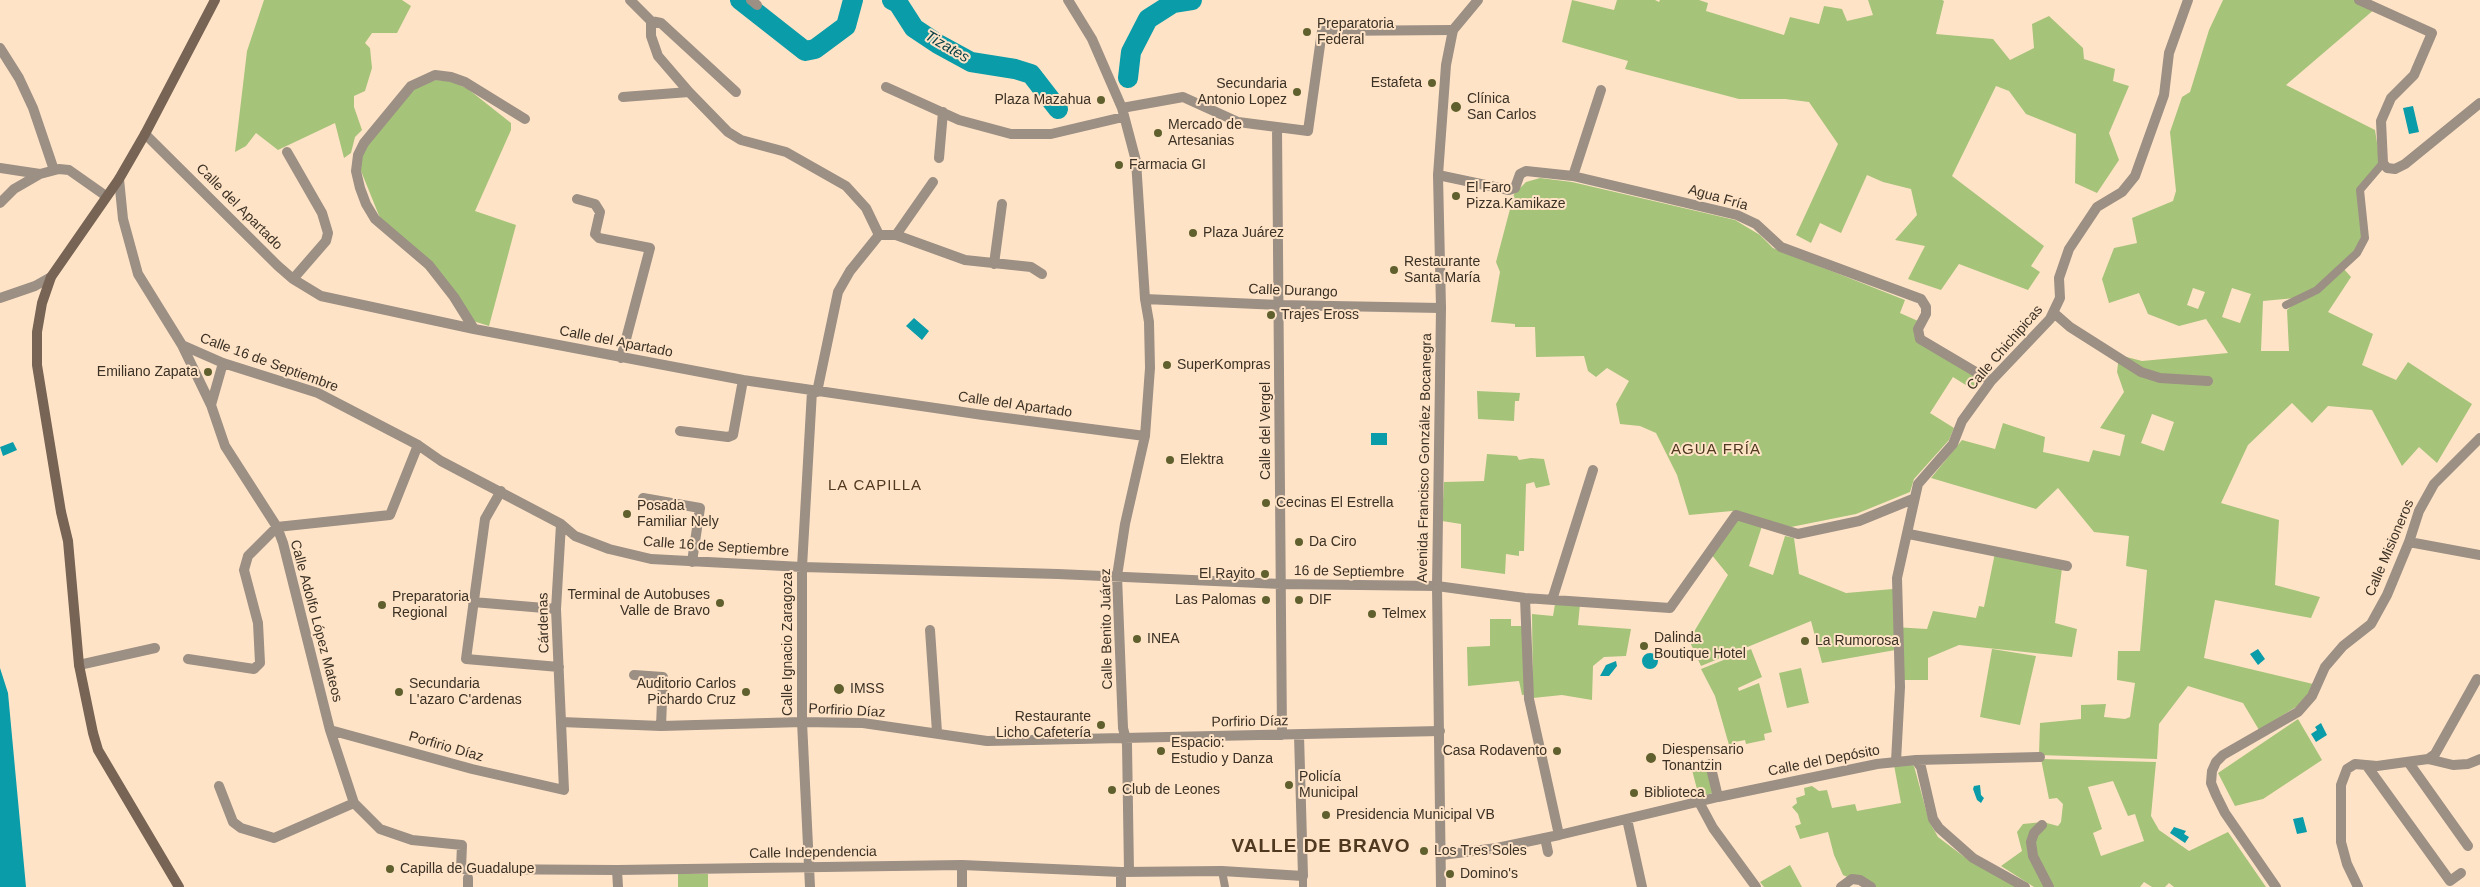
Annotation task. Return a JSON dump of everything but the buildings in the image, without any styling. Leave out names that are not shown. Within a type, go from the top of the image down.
[{"type":"main road","points":[[179,887],[98,750],[88,715],[79,665],[68,541],[60,512],[38,364],[39,316],[51,277],[106,196],[120,179],[146,134],[215,0]]},
{"type":"street","points":[[630,0],[651,21],[660,23],[736,92]]},
{"type":"street","name":"Calle Benito Juárez","points":[[1068,0],[1092,39],[1122,112],[1136,161],[1145,299],[1149,322],[1150,368],[1145,436],[1125,524],[1117,576],[1126,738],[1125,872],[1121,887]]},
{"type":"street","points":[[886,87],[976,126],[1024,136],[1051,134],[1122,112],[1183,97],[1238,122],[1308,131],[1322,31],[1453,30],[1478,0]]},
{"type":"street","name":"Calle Chichipicas","points":[[1896,761],[1900,687],[1897,578],[1909,534],[1913,499],[1918,484],[1953,444],[1962,421],[1991,381],[2054,313],[2060,298],[2059,278],[2062,264],[2097,207],[2122,192],[2135,176],[2164,94],[2169,53],[2188,0]]},
{"type":"street","points":[[2359,0],[2432,33],[2414,75],[2390,98],[2382,121],[2383,163],[2387,168],[2395,169],[2404,164],[2480,103]]},
{"type":"street","points":[[651,21],[651,36],[654,50],[689,92],[734,136],[786,152],[846,186],[866,208],[879,236],[896,234],[965,260],[1031,267],[1042,274]]},
{"type":"street","name":"Avenida Francisco González Bocanegra","points":[[1441,887],[1437,586],[1440,308],[1438,176],[1446,65],[1453,30]]},
{"type":"street","points":[[0,48],[19,78],[34,108],[54,170]]},
{"type":"street","points":[[474,329],[454,297],[429,265],[375,218],[366,204],[360,188],[356,171],[358,155],[364,143],[411,86],[435,75],[451,76],[464,82],[526,119]]},
{"type":"street","points":[[1573,176],[1602,90]]},
{"type":"street","points":[[623,97],[689,92]]},
{"type":"street","points":[[939,158],[943,112]]},
{"type":"street","name":"Calle del Vergel","points":[[1277,127],[1282,735]]},
{"type":"street","name":"Calle del Apartado","points":[[146,134],[293,279],[321,296],[474,329],[743,380],[1145,436]]},
{"type":"street","points":[[288,152],[322,214],[328,232],[326,240],[293,279]]},
{"type":"street","points":[[2286,305],[2317,290],[2357,254],[2365,238],[2360,190],[2383,163]]},
{"type":"street","points":[[0,168],[40,174]]},
{"type":"street","points":[[0,203],[14,190],[40,174],[54,170],[69,170],[106,196]]},
{"type":"street","name":"Agua Fría","points":[[1438,176],[1509,190],[1514,188],[1520,174],[1526,171],[1573,176],[1737,215],[1756,224],[1781,247],[1921,299],[1926,307],[1926,314],[1918,330],[1922,340],[1991,381]]},
{"type":"street","name":"Calle Adolfo López Mateos","points":[[120,179],[119,194],[123,220],[135,266],[144,286],[182,345],[211,405],[225,446],[277,527],[291,572],[330,730],[356,805]]},
{"type":"street","points":[[896,234],[933,182]]},
{"type":"street","points":[[576,199],[595,204],[600,212],[595,234],[599,238],[650,248],[621,358]]},
{"type":"street","points":[[994,264],[1002,204]]},
{"type":"street","name":"Calle Ignacio Zaragoza","points":[[810,887],[802,722],[802,567],[815,391],[838,292],[850,272],[879,236]]},
{"type":"street","points":[[0,298],[35,286],[51,277]]},
{"type":"street","name":"Calle Durango","points":[[1145,299],[1279,305],[1440,308]]},
{"type":"street","points":[[2054,313],[2070,327],[2141,372],[2160,378],[2208,380]]},
{"type":"street","name":"Calle 16 de Septiembre","points":[[182,345],[223,363],[318,393],[418,445],[441,461],[501,491],[560,524],[575,536],[609,549],[651,559],[692,562],[1117,576]]},
{"type":"street","points":[[211,405],[223,363]]},
{"type":"street","points":[[680,431],[728,438],[733,435],[743,380]]},
{"type":"street","name":"Calle Misioneros","points":[[2276,887],[2225,814],[2211,783],[2212,771],[2216,762],[2223,755],[2298,712],[2312,696],[2325,667],[2343,646],[2371,624],[2387,595],[2409,542],[2419,511],[2434,484],[2480,438]]},
{"type":"street","points":[[188,659],[246,670],[254,669],[260,663],[258,622],[244,570],[248,556],[277,527],[390,515],[418,445]]},
{"type":"street","points":[[1552,600],[1593,470]]},
{"type":"street","points":[[501,491],[485,519],[472,602],[466,659],[559,667]]},
{"type":"street","points":[[643,498],[700,508],[692,562]]},
{"type":"street","name":"16 de Septiembre","points":[[1117,576],[1281,584],[1437,586],[1525,598],[1670,608],[1736,516],[1798,534],[1859,521],[1913,499]]},
{"type":"street","name":"Cárdenas","points":[[560,524],[556,608],[561,722]]},
{"type":"street","points":[[1909,534],[2067,566]]},
{"type":"street","points":[[2409,542],[2480,555]]},
{"type":"street","points":[[1525,598],[1529,699],[1559,835]]},
{"type":"street","points":[[472,602],[556,608]]},
{"type":"street","points":[[930,630],[937,732]]},
{"type":"street","points":[[79,665],[155,648]]},
{"type":"street","points":[[634,675],[663,677],[661,726]]},
{"type":"street","points":[[2358,887],[2347,864],[2341,842],[2341,784],[2344,773],[2351,766],[2359,764],[2367,766],[2409,763],[2428,759],[2435,754],[2477,680]]},
{"type":"street","name":"Porfirio Díaz","points":[[330,730],[472,769],[564,790],[561,722],[661,726],[802,722],[863,723],[937,732],[987,741],[1440,731]]},
{"type":"street","points":[[1299,735],[1304,887]]},
{"type":"street","name":"Calle del Depósito","points":[[1442,855],[1497,848],[1559,835],[1718,796],[1896,761],[2040,756]]},
{"type":"street","points":[[2428,759],[2453,765],[2468,764],[2480,759]]},
{"type":"street","points":[[1916,760],[1920,767],[1933,819],[1939,828],[1973,858],[2025,887]]},
{"type":"street","points":[[2409,763],[2468,846]]},
{"type":"street","points":[[1710,764],[1718,796]]},
{"type":"street","points":[[2367,766],[2450,881],[2461,873]]},
{"type":"street","points":[[219,786],[233,822],[240,828],[274,838],[356,805]]},
{"type":"street","points":[[1699,802],[1713,828],[1756,887]]},
{"type":"street","name":"Calle Independencia","points":[[356,805],[380,829],[412,840],[462,845],[461,868],[617,870],[962,865],[1125,872],[1222,872],[1303,876]]},
{"type":"street","points":[[1627,819],[1642,887]]},
{"type":"street","points":[[2042,825],[2034,833],[2031,842],[2033,856],[2049,887]]},
{"type":"street","points":[[1545,838],[1548,852]]},
{"type":"street","points":[[962,865],[962,887]]},
{"type":"street","points":[[617,870],[618,887]]},
{"type":"street","points":[[1222,872],[1225,887]]},
{"type":"street","points":[[1841,887],[1852,879],[1860,880],[1872,887]]},
{"type":"green space","points":[[264,0],[402,0],[411,6],[397,33],[372,33],[365,43],[370,48],[372,68],[365,91],[354,96],[354,107],[362,130],[355,137],[351,153],[344,158],[335,123],[278,150],[256,133],[246,146],[235,152],[247,51]]},
{"type":"green space","points":[[1572,0],[1614,10],[1617,0],[1655,0],[1659,2],[1660,0],[1699,0],[1708,3],[1706,11],[1784,35],[1790,17],[1819,24],[1824,6],[1842,9],[1847,21],[1873,15],[1868,0],[1942,0],[1944,1],[1936,34],[1993,39],[2010,60],[2034,48],[2032,24],[2049,16],[2083,48],[2084,59],[2115,69],[2113,81],[2129,86],[2109,133],[2119,160],[2097,193],[2075,183],[2076,134],[2026,114],[2009,91],[1996,86],[1952,176],[2044,246],[2031,266],[2040,272],[2028,290],[1959,264],[1941,290],[1908,279],[1925,246],[1895,240],[1917,215],[1911,189],[1883,182],[1867,175],[1841,233],[1820,223],[1811,243],[1796,235],[1838,144],[1809,102],[1785,99],[1739,99],[1625,69],[1628,61],[1562,42]]},
{"type":"green space","points":[[2223,0],[2356,0],[2376,8],[2286,85],[2375,130],[2380,162],[2358,189],[2363,237],[2352,255],[2316,289],[2295,298],[2263,301],[2261,351],[2289,351],[2287,310],[2296,302],[2317,292],[2343,268],[2351,277],[2328,312],[2373,334],[2362,365],[2396,380],[2408,362],[2472,404],[2437,463],[2419,447],[2402,466],[2372,410],[2328,406],[2312,423],[2292,403],[2248,445],[2221,503],[2279,520],[2275,585],[2320,597],[2311,618],[2215,600],[2204,658],[2313,684],[2309,693],[2296,707],[2259,730],[2243,703],[2188,686],[2159,724],[2157,759],[2039,755],[2040,723],[2081,719],[2081,705],[2106,704],[2104,717],[2125,719],[2130,717],[2135,683],[2117,680],[2118,651],[2140,651],[2147,570],[2126,566],[2129,536],[2094,532],[2058,488],[2036,509],[1931,478],[1962,440],[1995,449],[2003,423],[2045,437],[2043,452],[2089,462],[2093,450],[2120,456],[2125,435],[2100,428],[2124,392],[2117,372],[2119,355],[2142,361],[2228,353],[2206,319],[2179,326],[2148,314],[2139,293],[2109,303],[2102,279],[2114,248],[2137,243],[2132,218],[2173,201],[2176,191],[2170,132],[2182,97],[2190,92],[2209,30]],"holes":[[[2193,288],[2205,292],[2198,309],[2187,305]],[[2232,288],[2251,294],[2240,323],[2222,317]],[[2152,414],[2174,422],[2164,451],[2141,443]]]},
{"type":"green space","points":[[436,80],[451,81],[468,89],[511,123],[511,130],[475,211],[516,225],[489,326],[473,321],[380,218],[361,171],[360,162],[364,148],[413,88]]},
{"type":"green space","points":[[1540,178],[1572,182],[1735,220],[1760,235],[1773,248],[1905,300],[1900,313],[1918,321],[1914,331],[1980,378],[1972,389],[1953,377],[1930,413],[1954,428],[1949,440],[1914,479],[1910,492],[1856,514],[1791,527],[1732,511],[1689,515],[1677,475],[1656,433],[1640,426],[1620,424],[1616,404],[1629,381],[1607,368],[1596,377],[1588,371],[1584,356],[1536,357],[1535,327],[1515,327],[1515,324],[1491,322],[1500,272],[1496,262],[1514,194],[1526,182]]},
{"type":"green space","points":[[1477,391],[1520,393],[1519,401],[1515,401],[1514,421],[1478,419]]},
{"type":"green space","points":[[1487,454],[1517,456],[1519,460],[1531,458],[1544,459],[1550,485],[1536,488],[1534,482],[1526,484],[1524,551],[1519,551],[1519,556],[1506,554],[1505,574],[1461,568],[1461,524],[1442,521],[1444,482],[1484,481]]},
{"type":"green space","points":[[1736,519],[1762,526],[1749,566],[1773,575],[1785,536],[1794,538],[1799,574],[1846,593],[1893,589],[1894,627],[1927,629],[1933,611],[1976,618],[1979,606],[1984,607],[1995,553],[2062,568],[2055,623],[2077,629],[2072,657],[1959,645],[1928,658],[1928,680],[1904,680],[1901,649],[1822,663],[1811,621],[1701,666],[1689,640],[1728,575],[1711,554]]},
{"type":"green space","points":[[1555,604],[1580,604],[1578,625],[1631,629],[1626,656],[1604,657],[1593,666],[1592,700],[1562,695],[1533,698],[1532,614],[1553,616]]},
{"type":"green space","points":[[1490,619],[1511,619],[1511,626],[1528,626],[1531,694],[1522,695],[1519,681],[1468,686],[1467,647],[1490,646]]},
{"type":"green space","points":[[1751,649],[1762,677],[1738,688],[1739,691],[1759,683],[1772,732],[1764,734],[1765,740],[1746,744],[1745,740],[1735,742],[1737,751],[1731,752],[1715,696],[1701,669]]},
{"type":"green space","points":[[1992,649],[2036,656],[2020,725],[1980,717]]},
{"type":"green space","points":[[1801,668],[1809,703],[1787,708],[1779,673]]},
{"type":"green space","points":[[2298,719],[2322,760],[2263,799],[2235,806],[2218,773]]},
{"type":"green space","points":[[2041,759],[2156,762],[2151,816],[2159,830],[2189,851],[2228,832],[2266,887],[2174,887],[2169,883],[2165,887],[2152,887],[2144,882],[2140,887],[2034,887],[2001,866],[2022,851],[2017,832],[2023,824],[2043,822],[2058,826],[2061,822],[2063,804],[2057,798],[2049,799]],"holes":[[[2113,781],[2128,816],[2135,814],[2144,841],[2101,856],[2093,833],[2102,829],[2088,787]]]},
{"type":"green space","points":[[1706,762],[1713,793],[1699,797],[1691,766]]},
{"type":"green space","points":[[1909,763],[1914,766],[1929,821],[1938,837],[1971,862],[2021,887],[1864,887],[1843,875],[1834,855],[1828,832],[1800,839],[1795,826],[1801,824],[1798,814],[1792,807],[1797,803],[1796,798],[1805,795],[1804,788],[1812,786],[1819,791],[1827,790],[1832,808],[1855,804],[1857,811],[1901,803],[1894,765]]},
{"type":"green space","points":[[1790,865],[1802,887],[1764,887],[1760,882]]},
{"type":"green space","points":[[678,874],[708,874],[708,887],[678,887]]},
{"type":"water","points":[[2413,106],[2419,132],[2409,134],[2403,108]]},
{"type":"water","points":[[914,318],[929,331],[922,340],[906,326]]},
{"type":"water","points":[[1371,433],[1387,433],[1387,445],[1371,445]]},
{"type":"water","points":[[13,442],[17,450],[3,456],[0,447]]},
{"type":"water","points":[[2258,649],[2265,659],[2258,665],[2250,654]]},
{"type":"water","points":[[1650,653],[1658,661],[1650,669],[1642,661]]},
{"type":"water","points":[[1616,661],[1617,666],[1609,676],[1600,676],[1606,665]]},
{"type":"water","points":[[0,668],[8,693],[26,887],[0,887]]},
{"type":"water","points":[[2321,723],[2327,735],[2316,742],[2311,734],[2317,730],[2315,727]]},
{"type":"water","points":[[1980,785],[1981,795],[1984,798],[1981,803],[1977,800],[1973,789],[1974,786]]},
{"type":"water","points":[[2303,817],[2307,832],[2297,834],[2293,819]]},
{"type":"water","points":[[2174,827],[2186,831],[2184,834],[2189,837],[2185,843],[2170,833]]},
{"type":"waterway","name":"Tizates","points":[[740,0],[805,51],[815,49],[846,26],[853,0]]},
{"type":"waterway","name":"Tizates","points":[[892,0],[898,3],[914,28],[971,62],[1015,69],[1031,74],[1058,109]]},
{"type":"waterway","name":"Tizates","points":[[1128,78],[1131,52],[1148,19],[1173,3],[1192,0]]},
{"type":"place","name":"Preparatoria Federal","points":[[1307,32]]},
{"type":"place","name":"Estafeta","points":[[1432,83]]},
{"type":"place","name":"Secundaria Antonio Lopez","points":[[1297,92]]},
{"type":"place","name":"Plaza Mazahua","points":[[1101,100]]},
{"type":"place","name":"Clínica San Carlos","points":[[1456,107]]},
{"type":"place","name":"Mercado de Artesanias","points":[[1158,133]]},
{"type":"place","name":"Farmacia GI","points":[[1119,165]]},
{"type":"place","name":"El Faro Pizza.Kamikaze","points":[[1456,196]]},
{"type":"place","name":"Plaza Juárez","points":[[1193,233]]},
{"type":"place","name":"Restaurante Santa María","points":[[1394,270]]},
{"type":"place","name":"Trajes Eross","points":[[1271,315]]},
{"type":"place","name":"SuperKompras","points":[[1167,365]]},
{"type":"place","name":"Emiliano Zapata","points":[[208,372]]},
{"type":"place","name":"Elektra","points":[[1170,460]]},
{"type":"place","name":"Cecinas El Estrella","points":[[1266,503]]},
{"type":"place","name":"Posada Familiar Nely","points":[[627,514]]},
{"type":"place","name":"Da Ciro","points":[[1299,542]]},
{"type":"place","name":"El Rayito","points":[[1265,574]]},
{"type":"place","name":"Las Palomas","points":[[1266,600]]},
{"type":"place","name":"DIF","points":[[1299,600]]},
{"type":"place","name":"Terminal de Autobuses Valle de Bravo","points":[[720,603]]},
{"type":"place","name":"Preparatoria Regional","points":[[382,605]]},
{"type":"place","name":"Telmex","points":[[1372,614]]},
{"type":"place","name":"INEA","points":[[1137,639]]},
{"type":"place","name":"La Rumorosa","points":[[1805,641]]},
{"type":"place","name":"Dalinda Boutique Hotel","points":[[1644,646]]},
{"type":"place","name":"IMSS","points":[[839,689]]},
{"type":"place","name":"Secundaria L'azaro C'ardenas","points":[[399,692]]},
{"type":"place","name":"Auditorio Carlos Pichardo Cruz","points":[[746,692]]},
{"type":"place","name":"Restaurante Licho Cafetería","points":[[1101,725]]},
{"type":"place","name":"Espacio: Estudio y Danza","points":[[1161,751]]},
{"type":"place","name":"Casa Rodavento","points":[[1557,751]]},
{"type":"place","name":"Diespensario Tonantzin","points":[[1651,758]]},
{"type":"place","name":"Policía Municipal","points":[[1289,785]]},
{"type":"place","name":"Club de Leones","points":[[1112,790]]},
{"type":"place","name":"Biblioteca","points":[[1634,793]]},
{"type":"place","name":"Presidencia Municipal VB","points":[[1326,815]]},
{"type":"place","name":"Los Tres Soles","points":[[1424,851]]},
{"type":"place","name":"Capilla de Guadalupe","points":[[390,869]]},
{"type":"place","name":"Domino's","points":[[1450,874]]},
{"type":"district","name":"AGUA FRÍA","points":[[1716,450]]},
{"type":"district","name":"LA CAPILLA","points":[[875,486]]},
{"type":"district","name":"VALLE DE BRAVO","points":[[1321,847]]}]
